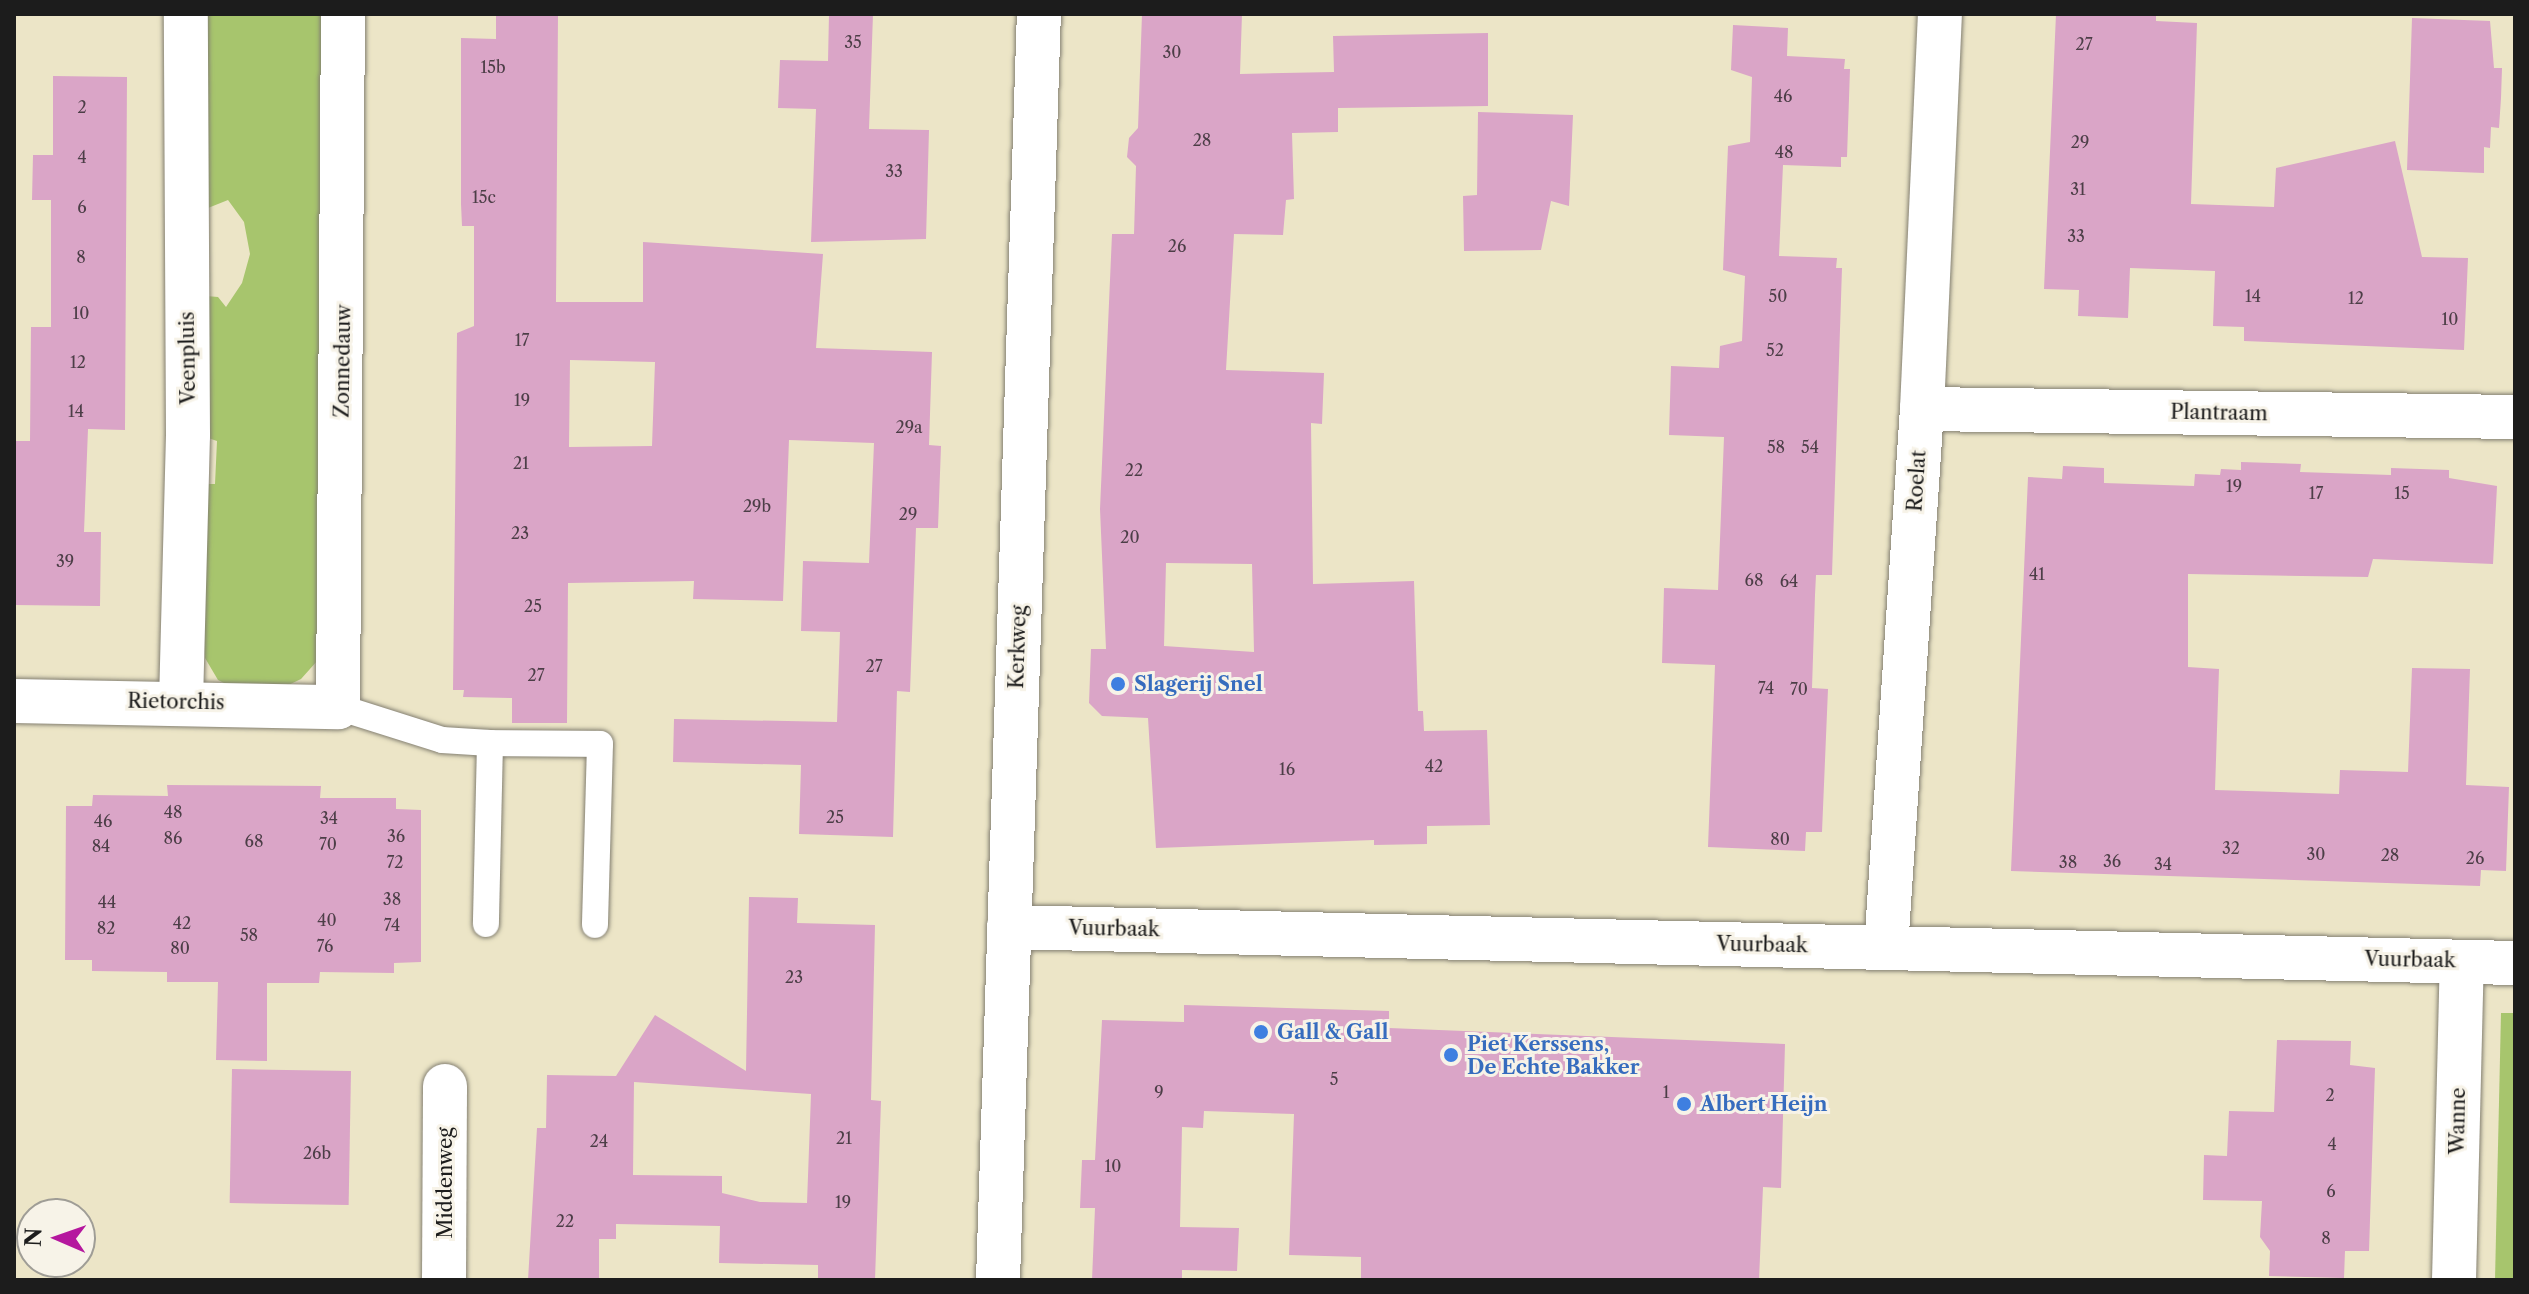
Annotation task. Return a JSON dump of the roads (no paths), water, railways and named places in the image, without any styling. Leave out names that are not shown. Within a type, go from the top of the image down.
[{"type":"street","name":"Veenpluis","points":[[181,702],[188,435],[186,14]]},
{"type":"street","name":"Zonnedauw","points":[[338,707],[343,14]]},
{"type":"street","name":"Kerkweg","points":[[998,1280],[1039,14]]},
{"type":"street","name":"Roelat","points":[[1886,948],[1922,409],[1940,14]]},
{"type":"street","name":"Plantraam","points":[[1922,409],[2515,417]]},
{"type":"street","name":"Rietorchis","points":[[14,701],[338,707]]},
{"type":"street","name":"Vuurbaak","points":[[1009,927],[2515,963]]},
{"type":"street","name":"Wanne","points":[[2454,1280],[2462,962]]},
{"type":"street","name":"Middenweg","points":[[444,1280],[445,1086]]},
{"type":"lane","points":[[338,707],[442,740],[600,744],[595,925]]},
{"type":"lane","points":[[486,924],[490,743]]},
{"type":"place","name":"Slagerij Snel","points":[[1118,684]]},
{"type":"place","name":"Gall & Gall","points":[[1261,1032]]},
{"type":"place","name":"Piet Kerssens, De Echte Bakker","points":[[1451,1055]]},
{"type":"place","name":"Albert Heijn","points":[[1684,1104]]}]
